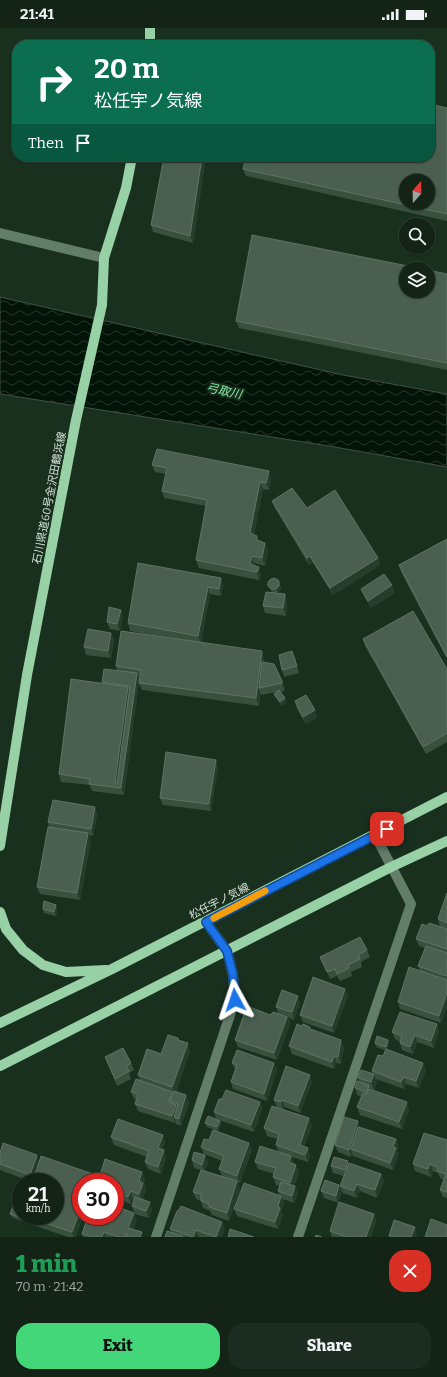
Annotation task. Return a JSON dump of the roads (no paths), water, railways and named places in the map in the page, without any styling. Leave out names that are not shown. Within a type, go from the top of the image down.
[{"type":"main road","points":[[150,28],[150,40]]},
{"type":"main road","name":"石川県道60号金沢田鶴浜線","points":[[0,846],[27,675],[76,420],[102,305],[104,258],[126,188],[131,162]]},
{"type":"main road","name":"松任宇ノ気線","points":[[0,1023],[206,922],[447,797]]},
{"type":"main road","points":[[0,1066],[392,867],[447,841]]},
{"type":"main road","points":[[0,912],[6,929],[23,950],[44,964],[66,972],[110,970]]},
{"type":"street","points":[[0,233],[104,258]]},
{"type":"street","points":[[298,1237],[411,904],[375,835]]},
{"type":"street","points":[[156,1237],[235,1000],[233,975],[227,951],[206,922]]},
{"type":"water","name":"弓取川","points":[[0,297],[343,375],[447,394],[447,467],[335,447],[0,394]]}]
